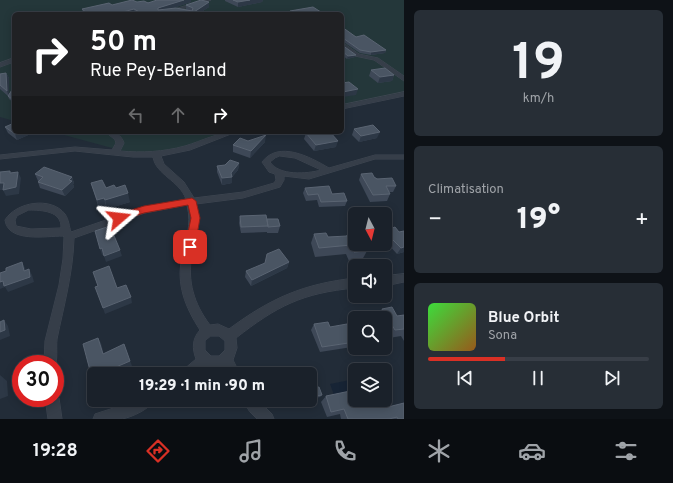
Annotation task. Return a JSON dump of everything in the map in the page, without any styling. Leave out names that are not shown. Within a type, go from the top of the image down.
[{"type":"street","points":[[167,12],[209,0]]},
{"type":"street","points":[[178,9],[183,12]]},
{"type":"street","points":[[344,45],[357,55],[374,58],[404,79]]},
{"type":"street","points":[[0,65],[12,61]]},
{"type":"street","points":[[344,107],[404,94]]},
{"type":"street","points":[[113,134],[119,139],[120,143],[115,153]]},
{"type":"street","points":[[0,157],[66,149],[138,155],[157,155],[187,148],[226,134]]},
{"type":"street","points":[[328,171],[298,157],[282,154],[270,157],[266,162],[269,168],[279,172],[300,176],[316,175],[375,157],[404,157]]},
{"type":"street","points":[[157,155],[157,161],[160,168],[184,187],[192,201],[195,218],[193,238],[187,257],[185,281],[192,304],[207,331]]},
{"type":"street","points":[[50,355],[51,341],[64,285],[68,259],[67,234],[65,222],[63,218],[54,210],[41,206],[30,206],[14,213],[10,220],[15,229],[24,232],[67,234],[144,210],[192,201],[243,195],[277,185],[280,180],[279,172]]},
{"type":"street","points":[[392,280],[404,278]]},
{"type":"street","points":[[229,336],[261,312],[293,295],[326,286],[348,284]]},
{"type":"street","points":[[221,330],[229,336],[232,351],[226,359],[216,362],[206,359],[199,350],[200,339],[207,331],[221,330]]},
{"type":"street","points":[[196,367],[206,359]]},
{"type":"street","points":[[226,359],[230,367]]},
{"type":"street","points":[[53,407],[55,419]]},
{"type":"street","points":[[100,419],[134,407]]},
{"type":"street","points":[[255,407],[267,419]]},
{"type":"shaded area","points":[[0,0],[404,0],[404,94],[344,107],[344,12],[12,12],[12,120],[0,117]]},
{"type":"shaded area","points":[[60,134],[226,134],[187,148],[138,155]]},
{"type":"water","points":[[348,380],[348,392],[334,395],[330,384]]},
{"type":"building","points":[[132,0],[137,2],[144,1],[148,3],[157,0],[184,0],[158,8],[158,10],[176,8],[192,11],[193,8],[186,5],[201,0],[209,2],[194,12],[139,12],[134,9],[123,12],[86,12],[82,9],[109,3],[112,5]]},
{"type":"building","points":[[233,0],[250,0],[238,2]]},
{"type":"building","points":[[313,7],[321,12],[291,12],[290,11]]},
{"type":"building","points":[[344,28],[356,37],[364,35],[386,50],[371,52],[360,50],[344,39]]},
{"type":"building","points":[[344,46],[356,55],[348,56],[344,53]]},
{"type":"building","points":[[385,68],[394,75],[380,77],[371,70]]},
{"type":"building","points":[[6,73],[7,91],[0,85],[0,74]]},
{"type":"building","points":[[349,82],[358,89],[344,92],[344,83]]},
{"type":"building","points":[[12,90],[12,99],[8,96]]},
{"type":"building","points":[[12,124],[12,132],[5,127]]},
{"type":"building","points":[[373,125],[380,132],[361,136],[354,129]]},
{"type":"building","points":[[307,134],[332,134],[338,141],[316,145]]},
{"type":"building","points":[[266,135],[251,151],[233,145],[240,138],[248,141]]},
{"type":"building","points":[[230,160],[239,163],[231,173],[232,177],[222,178],[217,166],[225,165]]},
{"type":"building","points":[[44,167],[72,177],[69,180],[72,181],[62,190],[38,182],[43,177],[35,174]]},
{"type":"building","points":[[10,171],[10,173],[18,172],[16,187],[3,190],[4,183],[0,183],[0,172]]},
{"type":"building","points":[[372,173],[377,179],[392,178],[396,186],[386,186],[390,194],[373,195],[361,174]]},
{"type":"building","points":[[102,180],[106,188],[114,185],[116,188],[125,185],[128,193],[105,200],[104,198],[97,200],[91,183]]},
{"type":"building","points":[[329,186],[332,194],[344,193],[347,201],[321,202],[318,194],[308,195],[305,188]]},
{"type":"building","points":[[266,215],[268,226],[241,227],[240,216]]},
{"type":"building","points":[[267,219],[278,219],[280,226],[268,227]]},
{"type":"building","points":[[110,226],[120,250],[104,256],[102,248],[100,249],[95,231]]},
{"type":"building","points":[[395,227],[399,232],[404,231],[404,247],[401,248],[392,239],[392,228]]},
{"type":"building","points":[[326,233],[328,237],[348,235],[348,245],[319,248],[314,234]]},
{"type":"building","points":[[279,249],[289,262],[252,280],[246,271],[265,263],[267,254]]},
{"type":"building","points":[[22,262],[24,271],[29,269],[30,277],[4,286],[3,281],[0,282],[0,273],[6,271],[6,268]]},
{"type":"building","points":[[109,266],[117,288],[126,285],[131,297],[103,308],[95,287],[98,286],[93,272]]},
{"type":"building","points":[[392,307],[397,316],[404,315],[404,329],[395,330],[392,325],[392,311],[383,311],[382,309]]},
{"type":"building","points":[[4,320],[5,330],[0,332],[0,322]]},
{"type":"building","points":[[328,322],[330,327],[347,324],[348,343],[322,347],[314,324]]},
{"type":"building","points":[[98,338],[103,354],[124,344],[130,361],[116,367],[89,367],[83,344]]},
{"type":"building","points":[[317,387],[319,387],[322,395],[317,396]]},
{"type":"building","points":[[348,391],[348,407],[392,407],[404,403],[404,419],[398,419],[397,417],[389,419],[348,419],[344,409],[331,412],[326,396]]},
{"type":"route","points":[[119,218],[144,210],[192,201],[195,218],[193,238],[190,247]]}]
